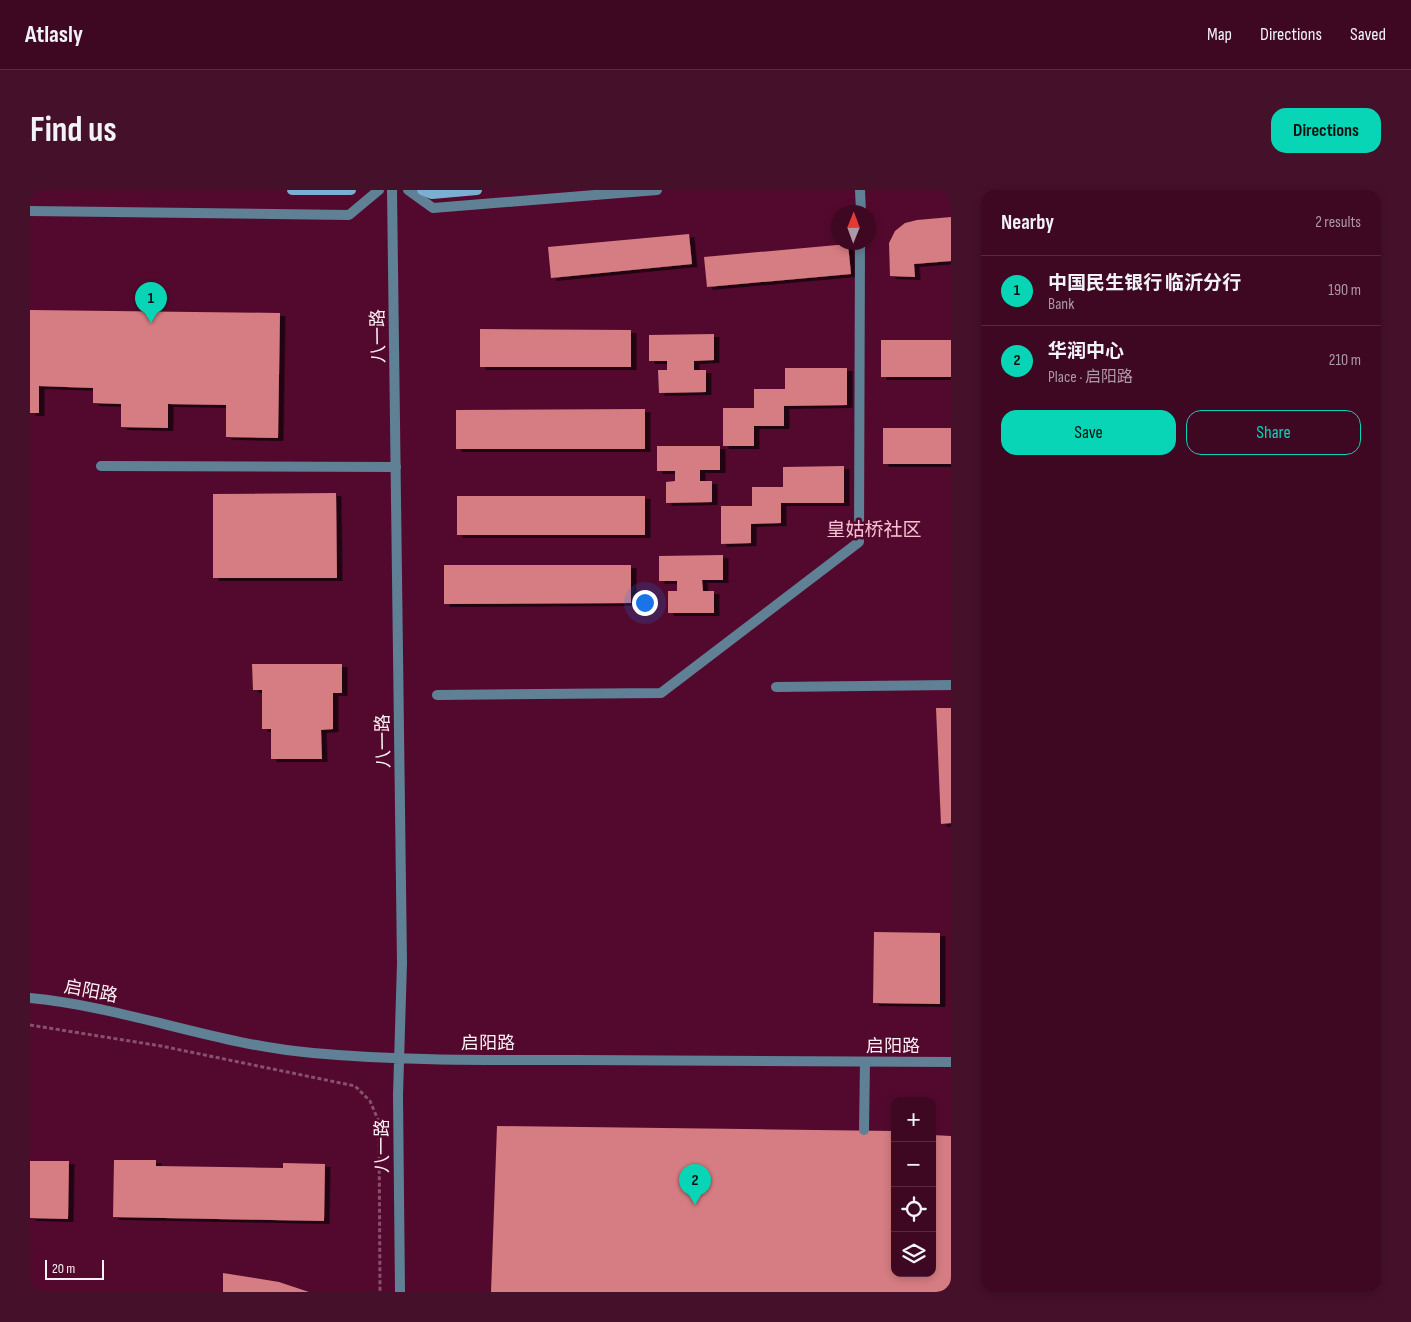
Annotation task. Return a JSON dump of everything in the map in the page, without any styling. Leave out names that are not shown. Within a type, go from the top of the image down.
[{"type":"main road","points":[[292,190],[351,190]]},
{"type":"main road","points":[[422,190],[432,194],[477,190]]},
{"type":"street","points":[[30,211],[349,215],[379,190]]},
{"type":"street","name":"八一路","points":[[392,190],[402,963],[398,1058],[400,1292]]},
{"type":"street","points":[[408,190],[433,208],[657,190]]},
{"type":"street","points":[[860,190],[861,205]]},
{"type":"street","points":[[436,695],[661,693],[859,542],[860,250]]},
{"type":"street","points":[[101,466],[396,467]]},
{"type":"street","points":[[776,687],[951,686]]},
{"type":"street","name":"启阳路","points":[[30,998],[52,1000],[133,1016],[234,1042],[311,1053],[398,1058],[951,1062]]},
{"type":"street","points":[[864,1130],[865,1062]]},
{"type":"path","points":[[30,1025],[161,1046],[355,1086],[370,1101],[379,1122],[380,1292]]},
{"type":"building","points":[[951,217],[951,261],[914,264],[915,277],[890,276],[889,243],[895,231],[905,223],[917,220]]},
{"type":"building","points":[[689,234],[692,264],[551,278],[548,247]]},
{"type":"building","points":[[831,246],[831,250],[849,250],[851,274],[707,287],[704,257]]},
{"type":"building","points":[[30,310],[280,313],[278,438],[226,437],[226,405],[168,404],[168,428],[121,427],[121,404],[93,403],[93,388],[39,386],[39,413],[30,413]]},
{"type":"building","points":[[480,329],[631,330],[631,367],[480,367]]},
{"type":"building","points":[[714,334],[714,360],[694,361],[694,370],[706,370],[706,392],[659,393],[658,370],[667,370],[667,361],[649,361],[649,335]]},
{"type":"building","points":[[881,340],[951,340],[951,377],[881,377]]},
{"type":"building","points":[[785,368],[847,368],[847,405],[784,406],[784,426],[754,426],[754,446],[723,446],[723,408],[754,408],[754,389],[785,389]]},
{"type":"building","points":[[645,409],[645,449],[456,449],[456,410]]},
{"type":"building","points":[[883,428],[951,428],[951,464],[883,464]]},
{"type":"building","points":[[657,446],[720,446],[720,470],[700,470],[700,481],[712,481],[712,502],[666,503],[666,482],[675,481],[675,471],[657,471]]},
{"type":"building","points":[[844,466],[844,503],[781,503],[781,523],[751,524],[751,543],[721,544],[721,506],[752,506],[752,487],[783,487],[783,467]]},
{"type":"building","points":[[336,493],[337,578],[213,578],[213,494]]},
{"type":"building","points":[[457,496],[645,496],[645,535],[457,535]]},
{"type":"building","points":[[723,555],[723,580],[702,580],[703,591],[714,591],[714,613],[668,613],[668,591],[677,591],[677,581],[659,581],[659,556]]},
{"type":"building","points":[[444,565],[631,565],[631,603],[444,604]]},
{"type":"building","points":[[252,664],[342,664],[342,693],[333,693],[333,729],[321,730],[322,759],[271,759],[271,729],[262,729],[262,690],[253,690]]},
{"type":"building","points":[[936,708],[951,708],[951,823],[941,824]]},
{"type":"building","points":[[874,932],[940,933],[940,1004],[873,1003]]},
{"type":"building","points":[[497,1126],[891,1131],[891,1277],[936,1277],[936,1135],[951,1136],[951,1292],[491,1292]]},
{"type":"building","points":[[114,1160],[156,1160],[156,1166],[283,1168],[283,1163],[325,1164],[324,1221],[113,1217]]},
{"type":"building","points":[[30,1161],[69,1161],[68,1219],[30,1218]]},
{"type":"building","points":[[223,1273],[279,1282],[309,1292],[223,1292]]},
{"type":"place","name":"中国民生银行 临沂分行","points":[[151,323]]},
{"type":"place","name":"华润中心","points":[[695,1205]]},
{"type":"district","name":"皇姑桥社区","points":[[874,529]]}]
